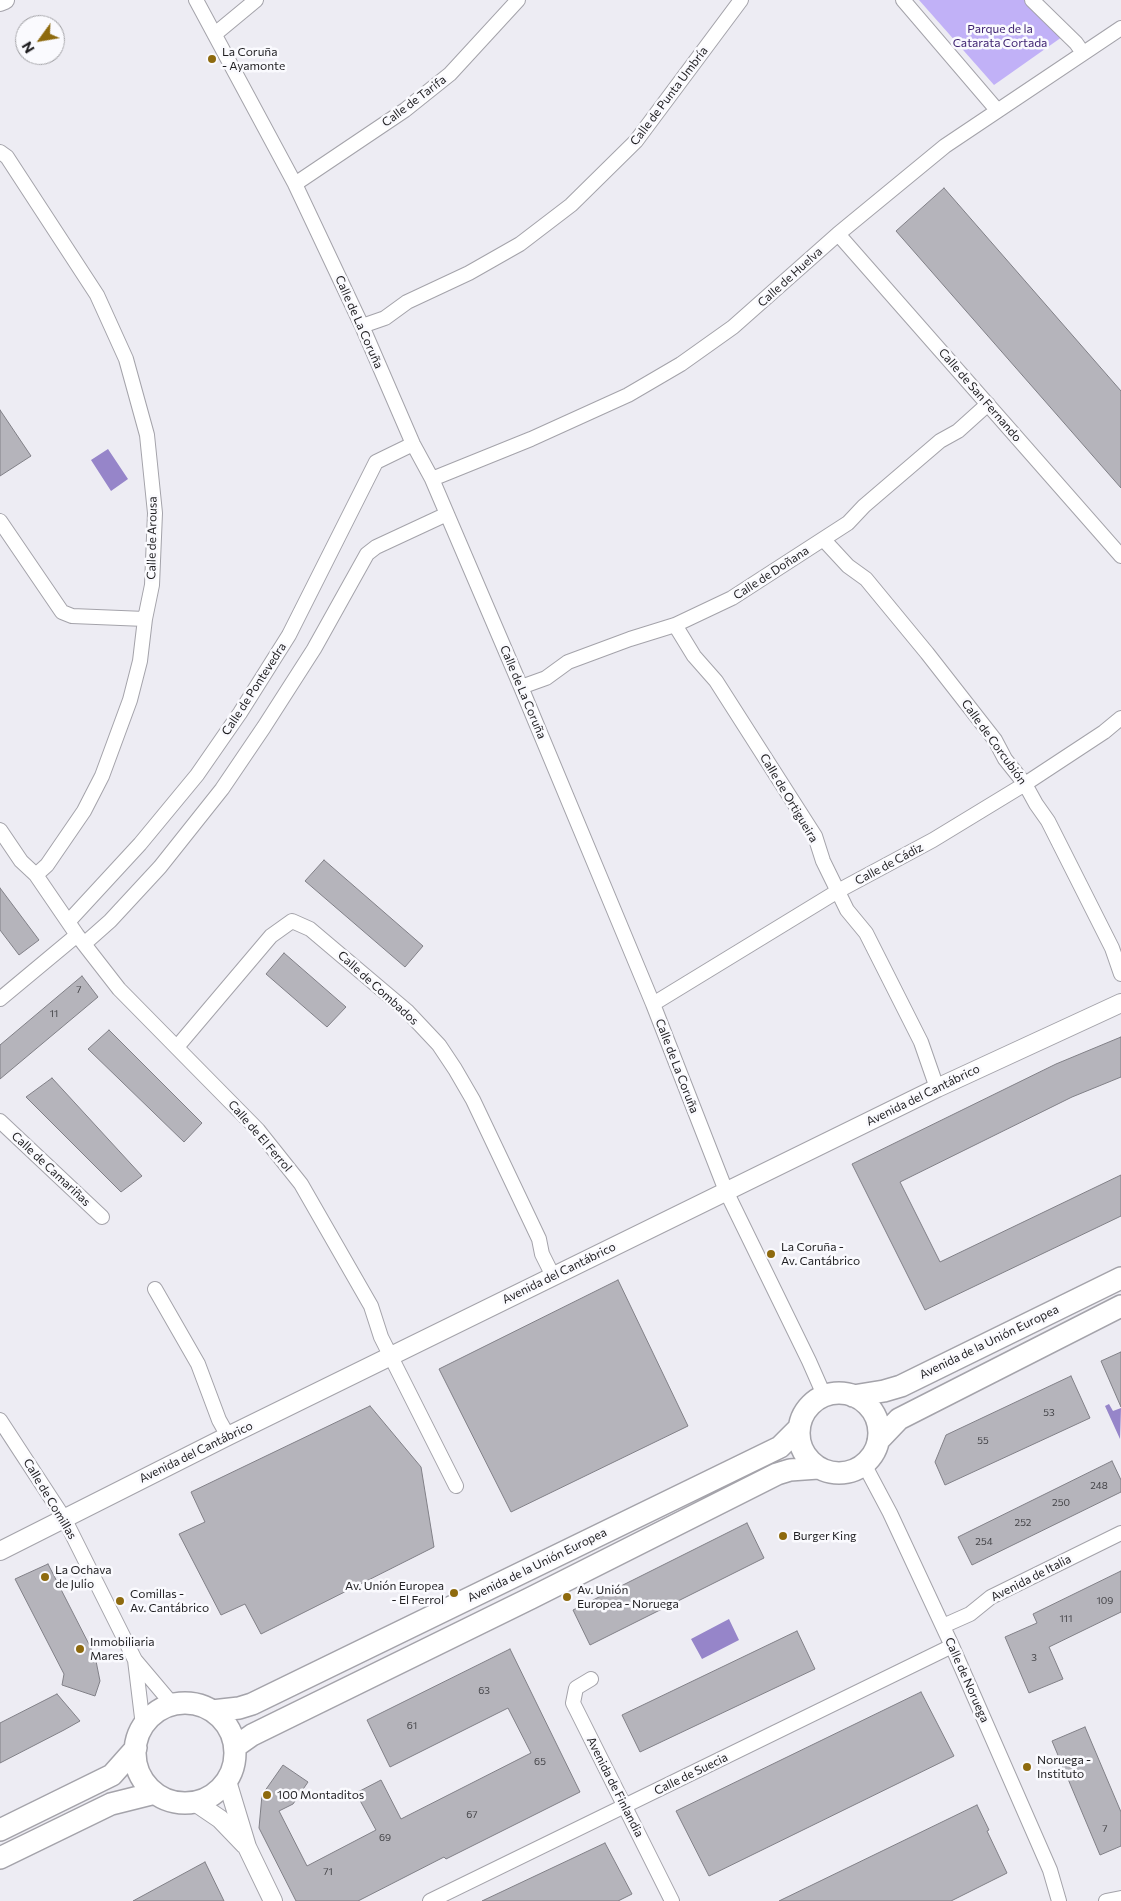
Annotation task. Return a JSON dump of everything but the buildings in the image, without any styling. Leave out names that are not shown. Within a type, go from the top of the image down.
[{"type":"main road","name":"Avenida de la Unión Europea","points":[[853,1396],[901,1386],[1121,1278]]},
{"type":"main road","points":[[878,1441],[899,1418],[1121,1306]]},
{"type":"main road","points":[[839,1392],[853,1396],[865,1403],[874,1414],[878,1427],[878,1441],[873,1454],[864,1464],[842,1473],[829,1472],[818,1468],[806,1457],[800,1443],[798,1428],[803,1414],[812,1403],[824,1395],[839,1392]]},
{"type":"main road","name":"Avenida de la Unión Europea","points":[[212,1711],[252,1704],[780,1447],[798,1428]]},
{"type":"main road","points":[[235,1747],[252,1735],[538,1595],[777,1474],[790,1470],[818,1468]]},
{"type":"main road","points":[[173,1704],[193,1704],[212,1711],[228,1726],[235,1747],[234,1765],[227,1780],[213,1794],[195,1802],[174,1802],[155,1792],[144,1780],[137,1765],[136,1748],[138,1736],[143,1726],[156,1712],[173,1704]]},
{"type":"main road","points":[[0,1830],[112,1775],[136,1748]]},
{"type":"main road","points":[[0,1858],[111,1804],[155,1792]]},
{"type":"street","points":[[0,2],[5,0]]},
{"type":"street","name":"Calle de La Coruña","points":[[196,0],[295,184],[362,326],[413,444],[432,480],[521,687],[653,1004],[726,1191],[824,1395]]},
{"type":"street","points":[[215,34],[256,0]]},
{"type":"street","name":"Calle de Tarifa","points":[[295,184],[405,110],[450,74],[518,0]]},
{"type":"street","name":"Calle de Punta Umbría","points":[[362,326],[385,318],[406,302],[469,273],[520,244],[571,205],[636,141],[741,0]]},
{"type":"street","points":[[903,0],[997,110]]},
{"type":"street","points":[[1032,0],[1076,43],[1083,53]]},
{"type":"street","name":"Calle de Huelva","points":[[432,480],[531,439],[628,394],[681,364],[733,327],[838,234],[945,146],[1121,28]]},
{"type":"street","name":"Calle de Arousa","points":[[0,152],[7,157],[98,296],[126,359],[147,435],[155,513],[152,585],[145,619],[140,661],[130,700],[102,776],[84,811],[47,865],[36,875]]},
{"type":"street","name":"Calle de San Fernando","points":[[838,234],[1121,556]]},
{"type":"street","name":"Calle de Doñana","points":[[521,687],[546,678],[568,662],[675,625],[732,598],[848,523],[864,506],[940,441],[958,431],[988,404]]},
{"type":"street","name":"Calle de Pontevedra","points":[[68,922],[140,844],[197,775],[240,713],[289,635],[376,462],[413,444]]},
{"type":"street","points":[[0,999],[84,944],[110,922],[160,867],[222,789],[264,728],[314,650],[367,554],[376,547],[447,514]]},
{"type":"street","points":[[0,521],[62,612],[72,616],[145,619]]},
{"type":"street","name":"Calle de Corcubión","points":[[823,539],[848,566],[866,579],[978,718],[1005,759],[1025,784],[1048,821],[1104,931],[1121,974]]},
{"type":"street","name":"Calle de Ortigueira","points":[[675,625],[694,656],[716,681],[814,836],[822,861],[847,910],[866,933],[921,1042],[937,1088]]},
{"type":"street","name":"Calle de Cádiz","points":[[653,1004],[838,891],[933,840],[1025,784],[1104,732],[1121,718]]},
{"type":"street","name":"Calle de El Ferrol","points":[[0,830],[21,861],[36,875],[84,944],[119,989],[258,1130],[301,1184],[371,1306],[381,1337],[456,1486]]},
{"type":"street","name":"Calle de Combados","points":[[177,1047],[271,936],[292,921],[310,929],[407,1011],[439,1045],[473,1100],[539,1240],[542,1254],[553,1276]]},
{"type":"street","name":"Avenida del Cantábrico","points":[[0,1551],[228,1436],[726,1191],[937,1088],[1121,1002]]},
{"type":"street","name":"Calle de Camariñas","points":[[0,1121],[102,1217]]},
{"type":"street","points":[[155,1289],[198,1364],[219,1420],[228,1436]]},
{"type":"street","name":"Calle de Comillas","points":[[0,1420],[64,1518],[135,1660],[173,1704]]},
{"type":"street","name":"Calle de Noruega","points":[[864,1464],[890,1513],[944,1626],[1050,1870],[1058,1901]]},
{"type":"street","name":"Avenida de Italia","points":[[944,1626],[970,1614],[991,1597],[1121,1533]]},
{"type":"street","name":"Calle de Suecia","points":[[430,1901],[952,1646]]},
{"type":"street","name":"Calle de Comillas","points":[[135,1660],[143,1726]]},
{"type":"street","name":"Avenida de Finlandia","points":[[591,1679],[576,1688],[573,1703],[672,1901]]},
{"type":"street","points":[[227,1780],[246,1847],[273,1901]]},
{"type":"street","points":[[195,1802],[220,1819],[246,1847]]},
{"type":"street","points":[[1106,1901],[1121,1898]]},
{"type":"green space","name":"Parque de la Catarata Cortada","points":[[919,0],[1025,0],[1062,37],[994,85]]},
{"type":"shaded area","points":[[108,449],[128,479],[111,491],[91,460]]},
{"type":"shaded area","points":[[1109,1404],[1113,1411],[1121,1408],[1120,1439],[1105,1406]]},
{"type":"shaded area","points":[[729,1619],[739,1640],[702,1659],[691,1639]]},
{"type":"place","name":"La Coruña - Ayamonte","points":[[212,59]]},
{"type":"place","name":"La Coruña - Av. Cantábrico","points":[[771,1254]]},
{"type":"place","name":"Burger King","points":[[783,1536]]},
{"type":"place","name":"La Ochava de Julio","points":[[45,1577]]},
{"type":"place","name":"Av. Unión Europea - El Ferrol","points":[[454,1593]]},
{"type":"place","name":"Av. Unión Europea - Noruega","points":[[567,1597]]},
{"type":"place","name":"Comillas - Av. Cantábrico","points":[[120,1601]]},
{"type":"place","name":"Inmobiliaria Mares","points":[[80,1649]]},
{"type":"place","name":"Noruega - Instituto","points":[[1027,1767]]},
{"type":"place","name":"100 Montaditos","points":[[267,1795]]}]
